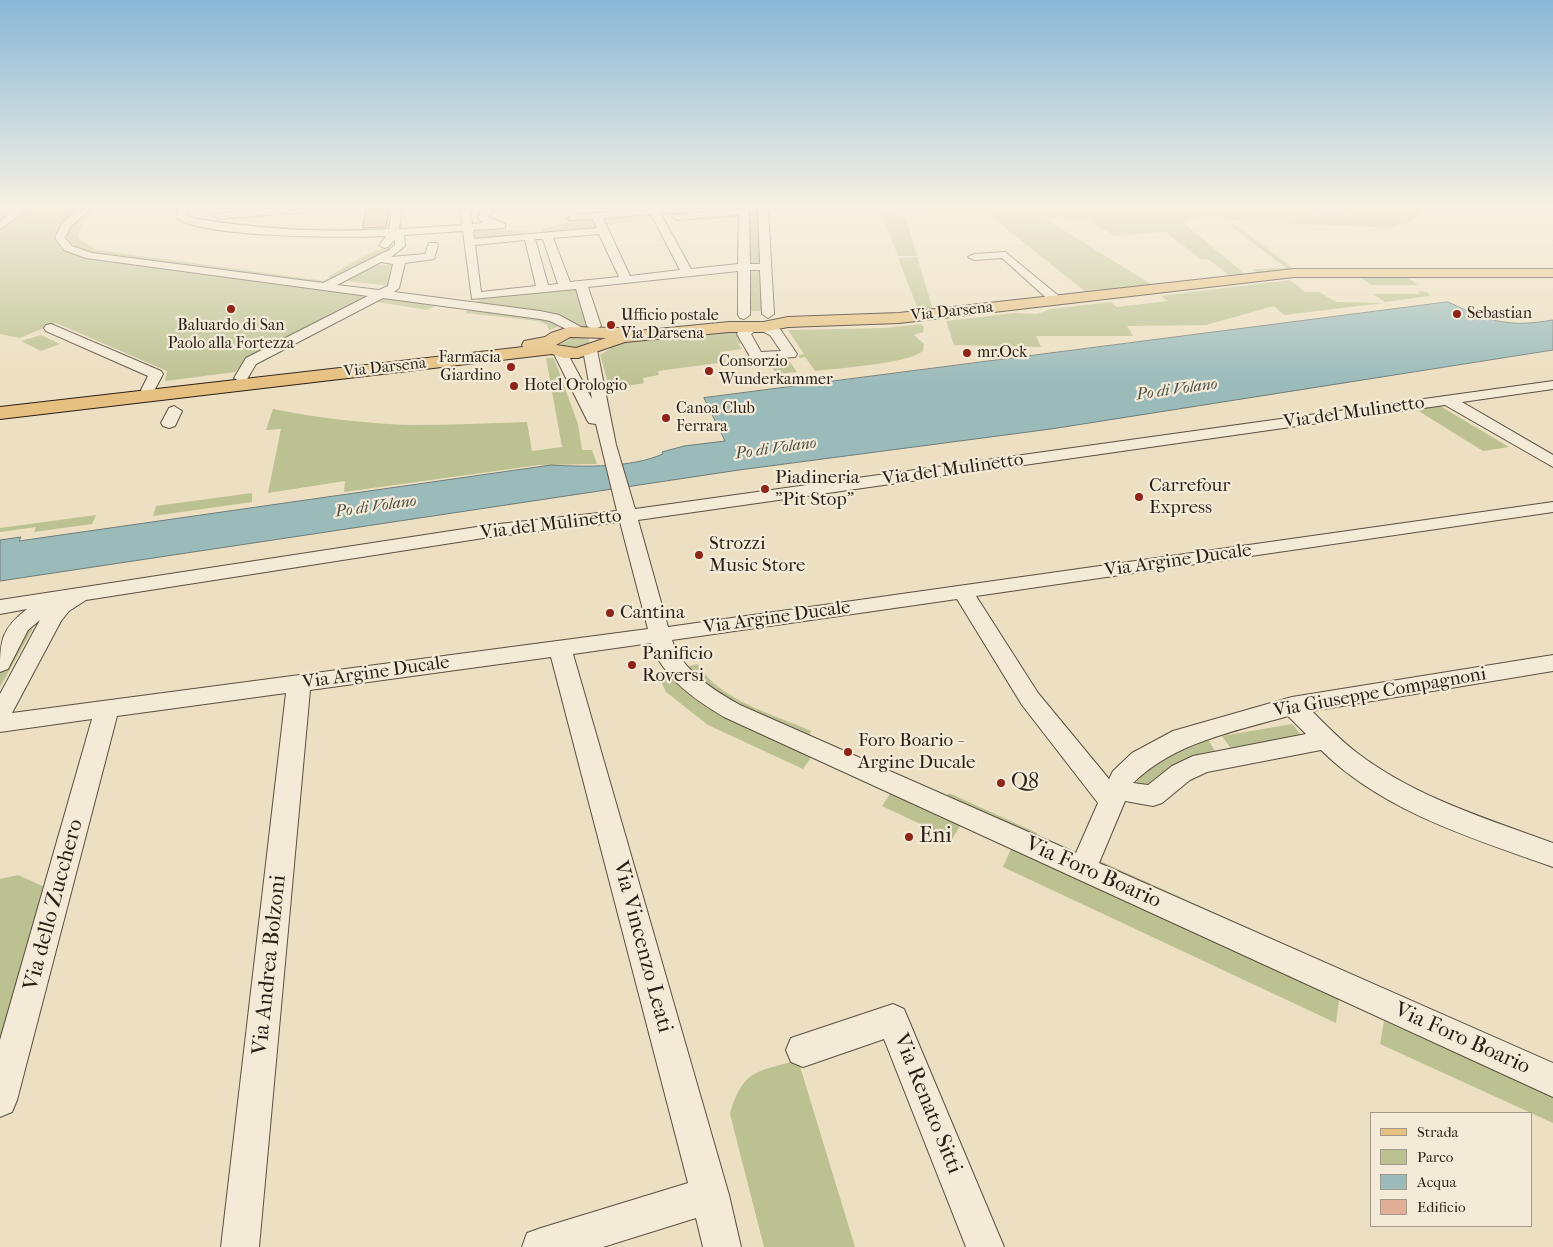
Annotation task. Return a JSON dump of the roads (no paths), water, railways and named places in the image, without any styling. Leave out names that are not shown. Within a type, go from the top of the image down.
[{"type":"main road","name":"Via Darsena","points":[[0,407],[219,384],[241,378],[557,340],[574,353],[592,337],[623,337],[729,327],[759,320],[799,322],[892,319],[1301,273],[1553,273]]},
{"type":"main road","name":"Via Darsena","points":[[0,413],[557,340]]},
{"type":"street","points":[[175,266],[548,317],[564,356],[608,445]]},
{"type":"street","points":[[326,286],[367,266]]},
{"type":"street","points":[[241,378],[251,362],[393,288],[397,266]]},
{"type":"street","points":[[469,266],[476,296]]},
{"type":"street","points":[[537,266],[543,289]]},
{"type":"street","points":[[620,266],[626,280]]},
{"type":"street","points":[[683,266],[687,273]]},
{"type":"street","points":[[1018,266],[1056,300]]},
{"type":"street","points":[[744,267],[759,320]]},
{"type":"street","points":[[466,305],[476,296],[744,267],[766,267],[759,320]]},
{"type":"street","points":[[538,270],[558,268],[565,286]]},
{"type":"street","points":[[581,285],[592,337],[608,445]]},
{"type":"street","points":[[52,328],[156,374],[148,390]]},
{"type":"street","points":[[557,340],[592,337]]},
{"type":"street","name":"Via del Mulinetto","points":[[0,606],[498,530],[627,516],[1553,385]]},
{"type":"street","points":[[1447,400],[1553,462]]},
{"type":"street","name":"Via Foro Boario","points":[[608,445],[659,635],[668,656],[680,673],[715,701],[1553,1080]]},
{"type":"street","name":"Via Argine Ducale","points":[[0,723],[659,635],[1553,507]]},
{"type":"street","points":[[962,591],[1030,699],[1114,794]]},
{"type":"street","name":"Via del Mulinetto","points":[[0,664],[8,652],[5,632],[19,626],[37,612],[59,601],[85,594]]},
{"type":"street","name":"Via del Mulinetto","points":[[0,711],[14,691],[58,610],[69,601],[85,594]]},
{"type":"street","name":"Via Vincenzo Leati","points":[[560,648],[710,1195],[722,1247]]},
{"type":"street","name":"Via Giuseppe Compagnoni","points":[[1083,868],[1122,778],[1141,760],[1182,738],[1292,706],[1553,663]]},
{"type":"street","name":"Via Andrea Bolzoni","points":[[240,1247],[299,683]]},
{"type":"street","points":[[14,691],[16,705],[21,710],[28,713],[55,716]]},
{"type":"street","points":[[1292,706],[1326,740],[1360,768],[1405,794],[1553,855]]},
{"type":"street","name":"Via dello Zucchero","points":[[0,1100],[107,709]]},
{"type":"street","points":[[1208,729],[1231,757]]},
{"type":"street","name":"Via Giuseppe Compagnoni","points":[[1114,794],[1153,796],[1172,779],[1192,767],[1231,757],[1326,740]]},
{"type":"street","name":"Via Renato Sitti","points":[[803,1050],[892,1020],[985,1247]]},
{"type":"street","points":[[541,1247],[710,1195]]},
{"type":"water","name":"Po di Volano","points":[[1448,302],[1475,314],[1510,323],[1553,320],[1553,350],[1051,429],[739,470],[0,581],[0,540],[21,537],[19,541],[551,465],[608,466],[650,459],[663,454],[662,452],[684,446],[725,441],[704,398]]},
{"type":"place","name":"Baluardo di San Paolo alla Fortezza","points":[[231,309]]},
{"type":"place","name":"Sebastian","points":[[1457,314]]},
{"type":"place","name":"Ufficio postale Via Darsena","points":[[611,325]]},
{"type":"place","name":"mr.Ock","points":[[967,353]]},
{"type":"place","name":"Farmacia Giardino","points":[[511,367]]},
{"type":"place","name":"Consorzio Wunderkammer","points":[[709,371]]},
{"type":"place","name":"Hotel Orologio","points":[[514,386]]},
{"type":"place","name":"Canoa Club Ferrara","points":[[666,418]]},
{"type":"place","name":"Piadineria \"Pit Stop\"","points":[[765,489]]},
{"type":"place","name":"Carrefour Express","points":[[1139,497]]},
{"type":"place","name":"Strozzi Music Store","points":[[699,555]]},
{"type":"place","name":"Cantina","points":[[610,613]]},
{"type":"place","name":"Panificio Roversi","points":[[632,665]]},
{"type":"place","name":"Foro Boario - Argine Ducale","points":[[848,752]]},
{"type":"place","name":"Q8","points":[[1001,783]]},
{"type":"place","name":"Eni","points":[[909,837]]}]
